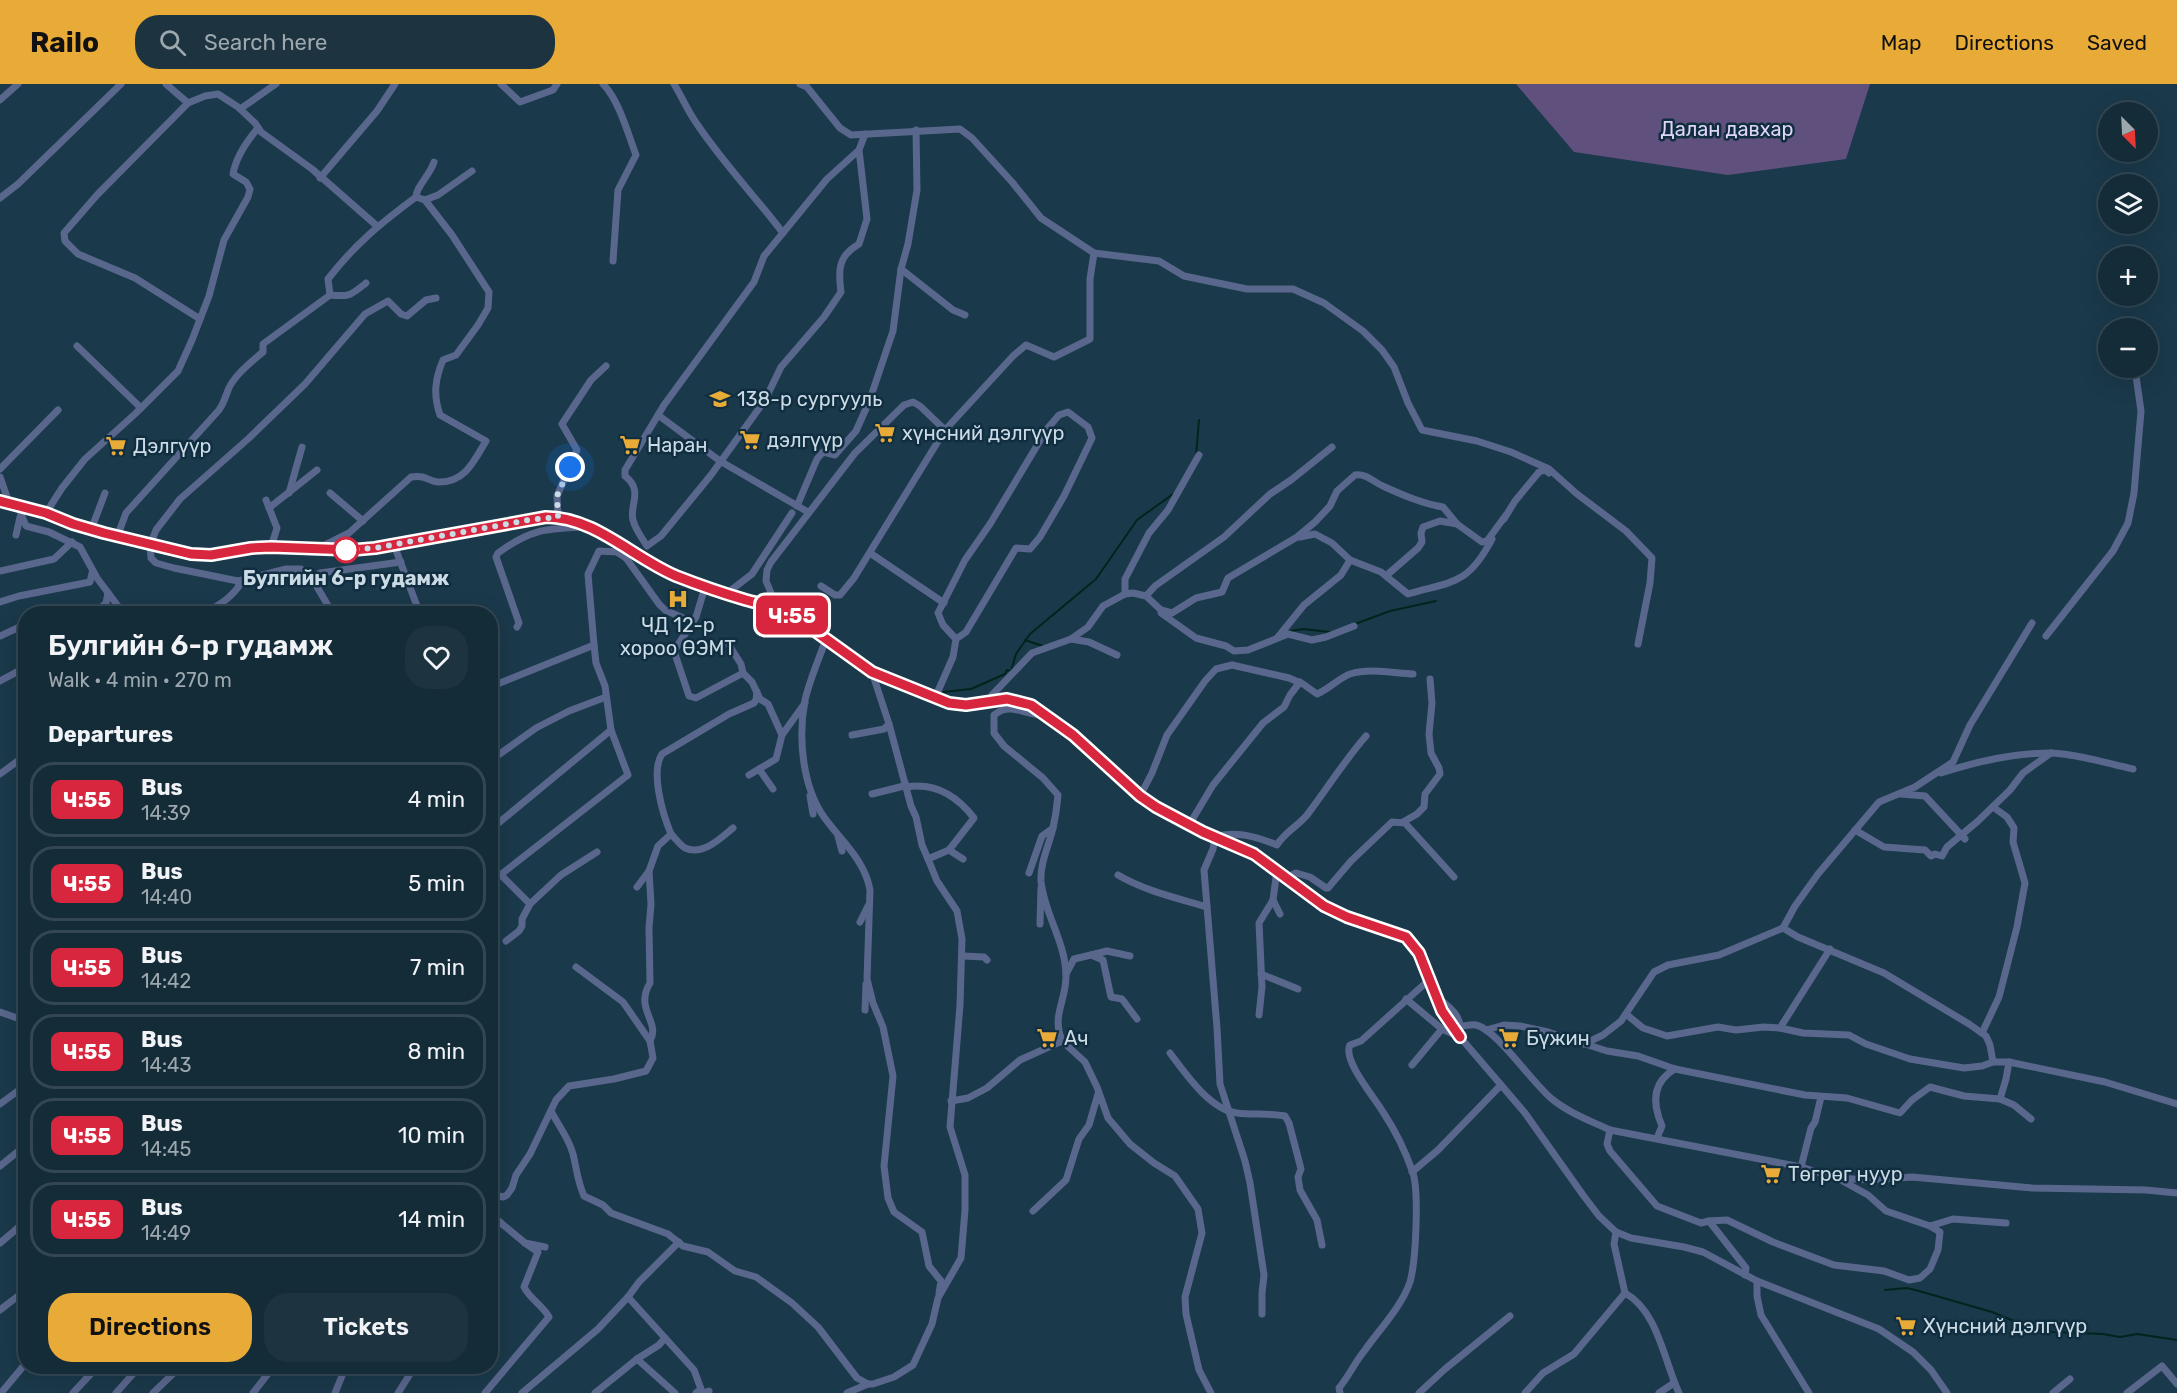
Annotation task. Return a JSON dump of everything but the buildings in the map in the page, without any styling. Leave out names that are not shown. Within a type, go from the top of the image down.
[{"type":"main road","points":[[5,502],[21,510],[46,513],[91,530],[200,555],[271,547],[352,550],[558,517],[587,527],[631,554],[674,575],[726,594],[790,613],[872,672],[935,698],[966,705],[1007,699],[1031,705],[1094,753],[1140,796],[1189,825],[1254,854],[1324,906],[1347,917],[1406,937],[1419,953],[1446,1019],[1460,1037]]},
{"type":"street","points":[[0,100],[18,84]]},
{"type":"street","points":[[0,198],[18,184],[121,84]]},
{"type":"street","points":[[166,84],[188,103]]},
{"type":"street","points":[[240,109],[276,84]]},
{"type":"street","points":[[321,178],[377,111],[395,84]]},
{"type":"street","points":[[501,84],[520,102],[552,90],[557,84]]},
{"type":"street","points":[[603,84],[608,89],[622,119],[636,155],[618,190],[613,261]]},
{"type":"street","points":[[674,84],[695,123],[783,232]]},
{"type":"street","points":[[800,84],[807,87],[840,128],[851,135],[960,129],[972,138],[1041,218],[1094,253],[1159,261],[1184,276],[1247,290],[1293,289],[1324,303],[1363,331],[1382,350],[1394,367],[1407,403],[1422,430],[1477,441],[1511,452],[1549,469],[1577,494],[1626,531],[1652,558],[1650,583],[1638,644]]},
{"type":"street","points":[[200,320],[135,278],[78,254],[65,241],[64,232],[97,195],[188,103],[205,96],[218,94],[240,109],[261,132],[312,169],[377,226]]},
{"type":"street","points":[[46,513],[85,459],[178,372],[200,320],[224,240],[248,197],[250,189],[246,182],[233,174],[244,145],[258,128]]},
{"type":"street","points":[[797,506],[817,459],[823,452],[835,455],[856,431],[869,402],[893,332],[901,269],[908,244],[917,190],[916,130]]},
{"type":"street","points":[[498,878],[628,775],[610,730],[605,686],[596,663],[588,574],[599,551],[631,554],[661,536],[765,400],[781,367],[824,317],[841,292],[838,271],[848,250],[859,244],[867,219],[859,150],[865,134]]},
{"type":"street","points":[[646,546],[632,519],[635,504],[634,488],[632,481],[625,476],[625,470],[658,415],[754,282],[764,256],[827,179],[859,150]]},
{"type":"street","points":[[330,295],[328,279],[349,252],[377,226],[416,197],[416,192],[430,173],[434,162]]},
{"type":"street","points":[[425,200],[438,195],[472,171]]},
{"type":"street","points":[[317,549],[349,533],[411,477],[423,476],[436,482],[458,479],[470,467],[486,441],[440,415],[435,388],[443,360],[456,355],[478,326],[488,308],[489,292],[452,235],[425,200],[416,197]]},
{"type":"street","points":[[821,586],[840,596],[870,553],[945,430],[1013,356],[1026,345],[1054,357],[1090,339],[1090,279],[1094,253]]},
{"type":"street","points":[[901,269],[953,310],[965,315]]},
{"type":"street","points":[[117,537],[126,513],[219,410],[226,400],[227,392],[243,369],[263,352],[263,344],[330,295],[352,295],[366,283]]},
{"type":"street","points":[[328,606],[313,580],[301,569],[286,569],[238,581],[156,563],[151,558],[150,545],[156,530],[180,499],[248,439],[305,384],[365,314],[388,301],[401,314],[407,315],[426,300],[436,298]]},
{"type":"street","points":[[77,346],[141,408]]},
{"type":"street","points":[[558,517],[557,496],[577,450],[562,424],[591,380],[606,366]]},
{"type":"street","points":[[2046,636],[2113,551],[2128,523],[2134,493],[2141,411],[2136,378]]},
{"type":"street","points":[[777,608],[766,581],[767,570],[808,512],[820,500],[855,453],[904,405],[913,402],[945,430]]},
{"type":"street","points":[[0,469],[58,410]]},
{"type":"street","points":[[935,698],[953,657],[956,639],[966,632],[1016,548],[1030,549],[1040,537],[1081,464],[1092,438],[1088,427],[1068,412],[1059,415],[1047,429],[990,524],[965,560],[938,613],[943,625],[956,639]]},
{"type":"street","points":[[658,415],[720,461],[808,512]]},
{"type":"street","points":[[289,493],[302,447]]},
{"type":"street","points":[[1146,596],[1155,586],[1224,537],[1270,494],[1292,480],[1332,447]]},
{"type":"street","points":[[1125,594],[1125,579],[1149,533],[1168,510],[1199,455]]},
{"type":"street","points":[[269,508],[317,470]]},
{"type":"street","points":[[990,701],[992,695],[1032,653],[1071,639],[1088,627],[1103,606],[1125,594],[1146,596],[1161,610],[1172,614],[1196,598],[1222,592],[1228,578],[1298,537],[1330,506],[1337,491],[1358,475],[1365,475],[1382,486],[1427,504],[1443,507],[1457,524],[1482,542],[1490,537],[1539,472],[1545,470],[1556,476]]},
{"type":"street","points":[[0,477],[5,502]]},
{"type":"street","points":[[91,530],[105,493]]},
{"type":"street","points":[[330,493],[363,521]]},
{"type":"street","points":[[266,500],[277,528],[271,547]]},
{"type":"street","points":[[16,536],[21,510]]},
{"type":"street","points":[[21,510],[26,526],[80,547],[93,571],[118,606]]},
{"type":"street","points":[[726,594],[752,574],[792,513]]},
{"type":"street","points":[[1298,537],[1315,534],[1332,543],[1350,560],[1387,575],[1408,594],[1457,581],[1473,568],[1506,515]]},
{"type":"street","points":[[1387,575],[1418,548],[1422,542],[1423,527],[1435,522],[1457,524]]},
{"type":"street","points":[[517,627],[519,623],[496,557],[498,553],[527,534],[546,528],[587,527]]},
{"type":"street","points":[[0,571],[54,559],[72,542]]},
{"type":"street","points":[[394,545],[417,606]]},
{"type":"street","points":[[870,553],[944,603]]},
{"type":"street","points":[[631,554],[659,604],[665,610],[692,622]]},
{"type":"street","points":[[1277,638],[1304,605],[1341,575],[1350,560]]},
{"type":"street","points":[[313,580],[320,573],[400,562]]},
{"type":"street","points":[[0,602],[90,582],[93,571]]},
{"type":"street","points":[[218,606],[230,597],[239,586],[238,581]]},
{"type":"street","points":[[705,587],[699,609],[674,651],[691,698],[696,698],[743,673]]},
{"type":"street","points":[[103,606],[106,603],[108,593]]},
{"type":"street","points":[[1161,610],[1161,614],[1196,638],[1226,646],[1234,651],[1248,650],[1288,634],[1312,640],[1354,626]]},
{"type":"street","points":[[1584,1044],[1603,1035],[1621,1021],[1654,972],[1668,965],[1719,955],[1783,928],[1818,874],[1879,802],[1899,794],[1953,762],[1970,725],[2032,623]]},
{"type":"street","points":[[0,636],[18,628]]},
{"type":"street","points":[[826,639],[805,703],[802,725],[804,759],[811,782],[812,795],[823,816],[858,859],[868,880],[870,901],[865,1010]]},
{"type":"street","points":[[1071,639],[1089,642],[1117,655]]},
{"type":"street","points":[[498,684],[594,645]]},
{"type":"street","points":[[729,645],[760,699],[768,704],[782,735]]},
{"type":"street","points":[[1140,796],[1167,735],[1216,669],[1232,665],[1300,682],[1317,694],[1348,674],[1365,671],[1413,674]]},
{"type":"street","points":[[0,681],[18,671]]},
{"type":"street","points":[[872,672],[928,859],[938,881],[957,911],[962,939],[963,956],[950,1126],[965,1175],[962,1258],[938,1298]]},
{"type":"street","points":[[1286,878],[1296,873],[1310,877],[1328,888],[1392,822],[1403,822],[1424,807],[1425,794],[1440,774],[1431,753],[1429,734],[1432,703],[1430,679]]},
{"type":"street","points":[[1189,825],[1213,785],[1263,723],[1284,707],[1300,682]]},
{"type":"street","points":[[734,828],[709,847],[685,848],[671,834],[665,821],[657,778],[658,760],[662,754],[701,730],[754,703],[757,692]]},
{"type":"street","points":[[498,755],[536,728],[569,711],[606,697]]},
{"type":"street","points":[[749,775],[776,759],[782,735],[805,703]]},
{"type":"street","points":[[1040,924],[1043,861],[1053,828],[1058,795],[1043,778],[1004,746],[994,732],[994,715],[999,711],[1013,708],[1031,714],[1041,715],[1042,712]]},
{"type":"street","points":[[852,735],[884,729],[889,724]]},
{"type":"street","points":[[498,823],[610,730]]},
{"type":"street","points":[[1262,1314],[1264,1275],[1256,1221],[1245,1161],[1220,1084],[1204,870],[1213,849],[1215,837],[1238,834],[1259,837],[1277,844],[1305,818],[1341,766],[1366,736]]},
{"type":"street","points":[[1934,775],[1965,765],[2051,753],[2133,769]]},
{"type":"street","points":[[1855,830],[1884,847],[1925,850],[1931,856],[1935,854],[1942,856],[1947,847],[1963,837],[2010,790],[2023,773],[2051,753]]},
{"type":"street","points":[[0,774],[18,761]]},
{"type":"street","points":[[759,769],[773,789]]},
{"type":"street","points":[[811,782],[813,814]]},
{"type":"street","points":[[872,794],[906,785],[916,785],[944,791],[962,803],[974,818],[949,850],[928,859]]},
{"type":"street","points":[[1899,794],[1925,796],[1963,837]]},
{"type":"street","points":[[1982,1033],[1999,997],[2017,927],[2025,883],[2013,842],[2014,828],[2007,817],[1993,807]]},
{"type":"street","points":[[1403,822],[1417,834],[1454,877]]},
{"type":"street","points":[[1029,873],[1042,836],[1053,828]]},
{"type":"street","points":[[838,833],[842,851]]},
{"type":"street","points":[[637,887],[649,871],[658,846],[671,834]]},
{"type":"street","points":[[949,850],[963,859]]},
{"type":"street","points":[[506,941],[519,931],[530,904],[561,875],[597,852]]},
{"type":"street","points":[[1259,1015],[1261,974],[1259,923],[1273,900],[1277,870]]},
{"type":"street","points":[[649,871],[650,983],[644,1001],[654,1031],[650,1041]]},
{"type":"street","points":[[1118,875],[1169,896],[1207,907]]},
{"type":"street","points":[[502,876],[530,904]]},
{"type":"street","points":[[1041,880],[1061,947],[1066,974],[1064,998],[1058,1012],[1058,1030],[1062,1041],[1085,1062],[1108,1118],[1130,1144],[1175,1176],[1198,1209],[1202,1233],[1185,1297],[1186,1314],[1199,1370],[1211,1393]]},
{"type":"street","points":[[1273,900],[1280,914]]},
{"type":"street","points":[[860,922],[870,901]]},
{"type":"street","points":[[1783,928],[1884,973],[1982,1033],[1990,1045],[1993,1062]]},
{"type":"street","points":[[1780,1028],[1830,950]]},
{"type":"street","points":[[1066,974],[1074,959],[1107,951],[1130,956]]},
{"type":"street","points":[[1091,955],[1103,960],[1111,997],[1122,999],[1137,1019]]},
{"type":"street","points":[[963,956],[984,957],[987,960]]},
{"type":"street","points":[[498,1196],[507,1195],[512,1188],[516,1175],[530,1154],[556,1100],[569,1086],[646,1071],[653,1058],[650,1041],[623,1002],[576,967]]},
{"type":"street","points":[[1261,974],[1298,989]]},
{"type":"street","points":[[847,1393],[894,1377],[914,1365],[932,1324],[941,1281],[929,1266],[922,1232],[894,1212],[888,1198],[884,1166],[893,1076],[883,1027],[873,1003],[867,979]]},
{"type":"street","points":[[1340,1393],[1340,1388],[1364,1351],[1388,1321],[1410,1282],[1416,1234],[1412,1172],[1384,1113],[1348,1056],[1347,1050],[1350,1045],[1361,1041],[1430,979]]},
{"type":"street","points":[[1438,998],[1451,1007],[1462,1026],[1460,1037]]},
{"type":"street","points":[[1406,999],[1442,1029],[1460,1037],[1525,1113],[1594,1209],[1616,1233],[1630,1238],[1703,1252],[1757,1281],[1879,1329],[1914,1352],[1938,1378],[1947,1393]]},
{"type":"street","points":[[0,1011],[18,1018]]},
{"type":"street","points":[[1626,1014],[1643,1028],[1667,1036],[1718,1027],[1736,1030],[1764,1027],[1803,1033],[1850,1035],[1866,1044],[1910,1059],[1954,1066],[1982,1066],[1993,1062],[2008,1062],[2105,1082],[2177,1104]]},
{"type":"street","points":[[1462,1026],[1477,1025],[1486,1030],[1551,1099],[1581,1117],[1610,1130],[1801,1167],[1836,1178],[1868,1196],[1886,1211],[1930,1226],[1940,1232],[1938,1250],[1930,1269],[1920,1278],[1908,1280],[1884,1271],[1834,1265],[1773,1242],[1727,1220],[1701,1223],[1682,1218],[1657,1206],[1610,1151],[1607,1144],[1610,1130]]},
{"type":"street","points":[[1486,1030],[1504,1025],[1520,1026],[1548,1032],[1607,1051],[1638,1056],[1675,1069],[1821,1097],[1847,1098],[1900,1113],[1929,1088],[1964,1096],[2000,1099],[2013,1105],[2031,1119]]},
{"type":"street","points":[[1412,1065],[1442,1029]]},
{"type":"street","points":[[951,1101],[968,1098],[987,1088],[1020,1060],[1062,1041]]},
{"type":"street","points":[[1170,1053],[1213,1103],[1228,1111],[1285,1116],[1301,1169],[1298,1177],[1300,1190],[1317,1220],[1322,1245]]},
{"type":"street","points":[[2000,1099],[2008,1062]]},
{"type":"street","points":[[1657,1138],[1662,1126],[1654,1104],[1661,1080],[1675,1069]]},
{"type":"street","points":[[1412,1172],[1438,1150],[1501,1085]]},
{"type":"street","points":[[0,1104],[18,1091]]},
{"type":"street","points":[[1033,1211],[1066,1180],[1079,1139],[1089,1125],[1099,1092]]},
{"type":"street","points":[[1801,1167],[1821,1097]]},
{"type":"street","points":[[550,1111],[573,1153],[577,1179],[584,1196],[603,1205],[611,1213],[668,1234],[683,1246],[708,1252],[735,1270],[756,1277],[769,1285],[818,1327],[856,1378],[868,1384]]},
{"type":"street","points":[[0,1166],[18,1151]]},
{"type":"street","points":[[1836,1178],[1870,1180],[1912,1177],[2032,1188],[2146,1190],[2177,1193]]},
{"type":"street","points":[[1930,1226],[1953,1219],[2006,1223]]},
{"type":"street","points":[[1709,1221],[1746,1268],[1745,1275]]},
{"type":"street","points":[[485,1393],[549,1317],[544,1308],[527,1294],[524,1287],[538,1252],[500,1222],[498,1225]]},
{"type":"street","points":[[0,1244],[18,1228]]},
{"type":"street","points":[[1616,1233],[1614,1244],[1625,1293],[1636,1299],[1643,1308],[1660,1342],[1679,1393]]},
{"type":"street","points":[[522,1393],[598,1329],[639,1282],[679,1242]]},
{"type":"street","points":[[525,1243],[545,1246]]},
{"type":"street","points":[[1757,1281],[1761,1316],[1809,1393]]},
{"type":"street","points":[[1525,1393],[1543,1373],[1574,1354],[1625,1293]]},
{"type":"street","points":[[0,1310],[18,1296]]},
{"type":"street","points":[[628,1297],[694,1370],[701,1389],[696,1393]]},
{"type":"street","points":[[1419,1393],[1510,1316]]},
{"type":"street","points":[[595,1393],[665,1338]]},
{"type":"street","points":[[637,1359],[675,1393]]},
{"type":"street","points":[[2127,1393],[2162,1366],[2177,1384]]},
{"type":"street","points":[[1,1393],[18,1373]]},
{"type":"street","points":[[73,1393],[91,1374]]},
{"type":"street","points":[[116,1393],[133,1374]]},
{"type":"street","points":[[153,1393],[173,1374]]},
{"type":"street","points":[[253,1393],[268,1374]]},
{"type":"street","points":[[335,1393],[343,1374]]},
{"type":"street","points":[[398,1393],[410,1374]]},
{"type":"street","points":[[2053,1393],[2070,1379]]},
{"type":"street","points":[[1659,1393],[1674,1383]]},
{"type":"green space","name":"Далан давхар","points":[[1516,84],[1870,84],[1846,159],[1728,175],[1574,152]]},
{"type":"waterway","points":[[1196,456],[1199,420]]},
{"type":"waterway","points":[[943,692],[971,689],[1005,674],[1007,670],[1011,671],[1016,654],[1030,634],[1096,579],[1137,520],[1173,494]]},
{"type":"waterway","points":[[1355,624],[1390,611],[1436,601]]},
{"type":"waterway","points":[[1291,631],[1303,629],[1330,632]]},
{"type":"waterway","points":[[1025,640],[1043,646]]},
{"type":"waterway","points":[[1885,1290],[1907,1288],[1919,1291],[1992,1312],[2026,1326],[2052,1332],[2120,1337],[2137,1334],[2177,1340]]},
{"type":"bus line","name":"Ч:55","points":[[0,501],[46,513],[117,537],[200,555],[271,547],[352,550],[375,548],[546,517],[568,519],[606,536],[674,575],[790,613],[872,672],[897,683],[949,703],[966,705],[1007,699],[1031,705],[1073,735],[1140,796],[1156,807],[1203,832],[1254,854],[1324,906],[1347,917],[1406,937],[1419,953],[1442,1011],[1460,1037]]},
{"type":"place","name":"138-р сургууль","points":[[720,399]]},
{"type":"place","name":"хүнсний дэлгүүр","points":[[885,433]]},
{"type":"place","name":"дэлгүүр","points":[[750,440]]},
{"type":"place","name":"Наран","points":[[630,445]]},
{"type":"place","name":"Дэлгүүр","points":[[116,446]]},
{"type":"place","name":"Булгийн 6-р гудамж","points":[[346,550]]},
{"type":"place","name":"ЧД 12-р хороо ӨЭМТ","points":[[678,599]]},
{"type":"place","name":"Ач","points":[[1047,1038]]},
{"type":"place","name":"Бүжин","points":[[1509,1038]]},
{"type":"place","name":"Төгрөг нуур","points":[[1771,1174]]},
{"type":"place","name":"Хүнсний дэлгүүр","points":[[1906,1326]]},
{"type":"route","points":[[346,550],[375,548],[546,517],[558,517],[557,496],[570,467]]}]
